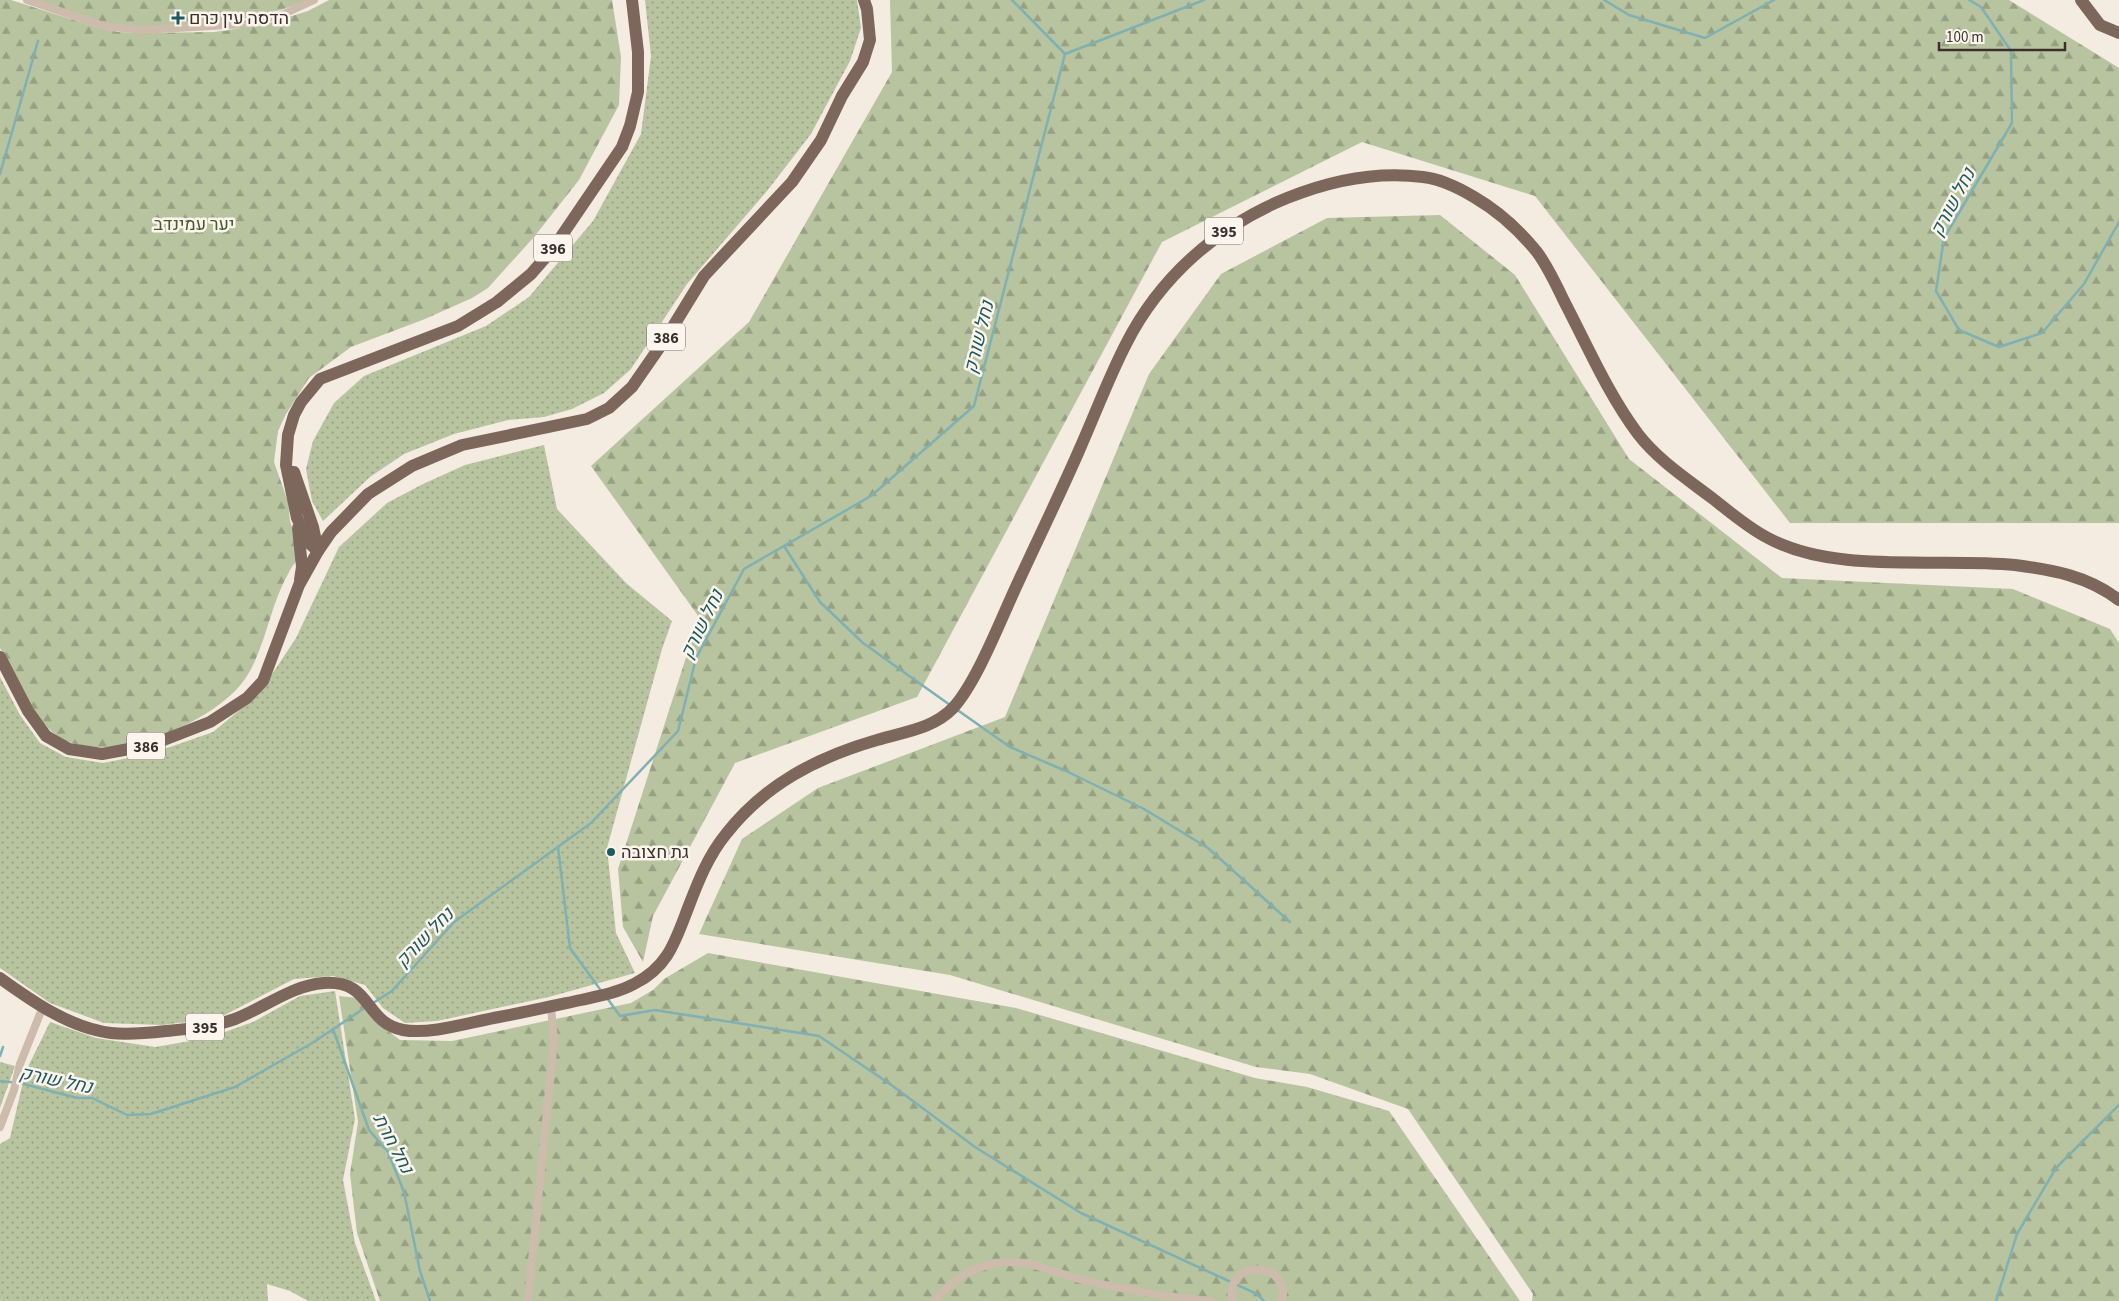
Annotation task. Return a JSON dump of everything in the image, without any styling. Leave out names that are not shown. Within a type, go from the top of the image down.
[{"type":"main road","name":"396","points":[[318,551],[309,543],[297,518],[286,464],[288,435],[294,415],[301,402],[320,379],[458,326],[497,302],[531,274],[552,250],[622,147],[630,126],[638,92],[638,52],[632,0]]},
{"type":"main road","name":"386","points":[[0,657],[28,711],[46,736],[69,748],[102,754],[151,745],[210,722],[247,698],[263,681],[299,585],[318,551],[330,532],[368,494],[412,466],[462,445],[587,419],[609,408],[632,387],[666,338],[704,276],[792,182],[821,140],[842,96],[862,62],[870,40],[867,9],[864,0]]},
{"type":"main road","points":[[2081,0],[2100,25],[2119,33]]},
{"type":"main road","name":"395","points":[[0,978],[42,1009],[101,1032],[122,1034],[216,1025],[251,1012],[293,990],[316,983],[334,982],[348,985],[361,993],[375,1014],[387,1024],[412,1031],[438,1029],[551,1007],[611,994],[637,983],[660,966],[674,946],[705,867],[726,833],[778,784],[802,768],[830,756],[874,740],[927,725],[942,718],[957,704],[998,626],[1129,338],[1159,292],[1197,251],[1228,228],[1275,203],[1316,188],[1352,179],[1389,176],[1426,177],[1456,187],[1490,207],[1518,231],[1539,255],[1607,384],[1640,437],[1682,475],[1764,536],[1807,553],[1862,561],[1994,563],[2060,571],[2102,587],[2119,600]]},
{"type":"main road","points":[[318,551],[313,527],[294,472],[292,456],[295,436],[304,410],[320,379]]},
{"type":"main road","points":[[297,518],[302,567],[299,585]]},
{"type":"street","points":[[28,0],[104,26],[142,30],[246,24],[284,14],[314,0]]},
{"type":"street","points":[[528,1301],[554,1040],[551,1007]]},
{"type":"street","points":[[0,1127],[14,1090],[20,1064],[42,1009]]},
{"type":"street","points":[[934,1301],[959,1276],[999,1263],[1019,1262],[1093,1282],[1171,1297],[1211,1301]]},
{"type":"street","points":[[1232,1301],[1232,1287],[1236,1280],[1242,1274],[1257,1269],[1266,1270],[1279,1281],[1282,1289],[1282,1301]]},
{"type":"green space","name":"יער עמינדב","points":[[0,0],[11,0],[102,29],[139,33],[214,32],[263,25],[308,11],[329,0],[612,0],[621,57],[619,105],[579,180],[534,237],[488,288],[472,298],[425,319],[351,347],[309,378],[286,414],[278,431],[274,462],[288,502],[290,521],[301,555],[282,586],[253,664],[247,676],[232,694],[212,710],[186,725],[158,736],[129,744],[101,747],[76,744],[55,734],[47,727],[31,706],[0,648]]},
{"type":"green space","name":"הדסה עין כרם","points":[[38,0],[309,0],[275,12],[242,19],[207,23],[119,27],[94,22]]},
{"type":"green space","points":[[645,0],[857,0],[861,28],[850,61],[811,134],[767,191],[687,284],[631,369],[604,393],[572,409],[544,417],[508,420],[454,434],[404,454],[370,477],[323,521],[312,501],[306,469],[313,441],[334,403],[364,376],[486,326],[529,297],[593,221],[641,134],[651,56]]},
{"type":"green space","points":[[890,0],[2009,0],[2119,68],[2119,523],[1790,523],[1535,196],[1362,142],[1162,242],[917,697],[735,763],[653,916],[643,962],[623,927],[618,869],[699,617],[591,466],[749,322],[892,72]]},
{"type":"green space","points":[[1440,215],[1515,275],[1629,459],[1782,578],[2013,589],[2110,629],[2119,643],[2119,1301],[1532,1301],[1533,1294],[1408,1109],[1310,1074],[1256,1067],[950,975],[699,934],[742,839],[818,788],[1005,717],[1149,374],[1221,274],[1327,218]]},
{"type":"green space","points":[[544,445],[557,509],[626,583],[672,621],[662,649],[607,848],[616,933],[635,973],[549,997],[437,1021],[405,1023],[383,1008],[365,985],[333,976],[294,979],[219,1018],[162,1025],[104,1023],[50,1003],[0,968],[0,677],[20,715],[40,743],[66,757],[103,763],[153,753],[213,732],[259,694],[296,638],[339,547],[387,503],[465,465]]},
{"type":"green space","points":[[708,953],[1016,1008],[1255,1078],[1307,1087],[1389,1111],[1520,1301],[380,1301],[357,1233],[350,1174],[358,1122],[339,996],[358,998],[374,1020],[400,1040],[452,1041],[631,1003],[653,990],[664,979]]},
{"type":"green space","points":[[335,991],[355,1119],[343,1180],[355,1243],[376,1301],[308,1301],[290,1291],[267,1284],[268,1301],[0,1301],[0,1144],[10,1138],[25,1073],[50,1022],[96,1038],[155,1047],[208,1038],[253,1022],[300,996]]},
{"type":"green space","points":[[0,1062],[15,1066],[0,1108]]},
{"type":"waterway","points":[[1012,0],[1065,54]]},
{"type":"waterway","name":"נחל שורק","points":[[373,1003],[392,991],[454,922],[591,823],[678,731],[696,658],[744,569],[871,496],[974,406],[1065,54],[1204,0]]},
{"type":"waterway","name":"נחל שורק","points":[[1604,0],[1629,15],[1705,38],[1774,0]]},
{"type":"waterway","name":"נחל שורק","points":[[1969,0],[1981,7],[2011,51],[2012,123],[1944,238],[1936,291],[1959,330],[1999,347],[2042,333],[2084,284],[2119,222]]},
{"type":"waterway","points":[[0,174],[38,41]]},
{"type":"waterway","points":[[784,546],[820,602],[863,643],[950,705]]},
{"type":"waterway","points":[[956,709],[1010,747],[1066,771],[1144,809],[1208,848],[1290,922]]},
{"type":"waterway","points":[[558,847],[570,948],[602,992]]},
{"type":"waterway","points":[[607,998],[620,1016],[655,1010],[819,1036],[890,1084],[975,1147],[1081,1213],[1257,1294],[1264,1301]]},
{"type":"waterway","name":"נחל שורק","points":[[0,1081],[20,1083],[77,1098],[92,1098],[127,1115],[151,1114],[235,1087],[314,1042],[366,1007]]},
{"type":"waterway","name":"נחל חרת","points":[[333,1029],[369,1130],[388,1152],[404,1192],[420,1271],[430,1301]]},
{"type":"waterway","points":[[0,1056],[3,1047]]},
{"type":"waterway","points":[[1996,1301],[2017,1234],[2056,1168],[2119,1105]]},
{"type":"place","name":"הדסה עין כרם","points":[[178,18]]},
{"type":"place","name":"גת חצובה","points":[[611,852]]}]
